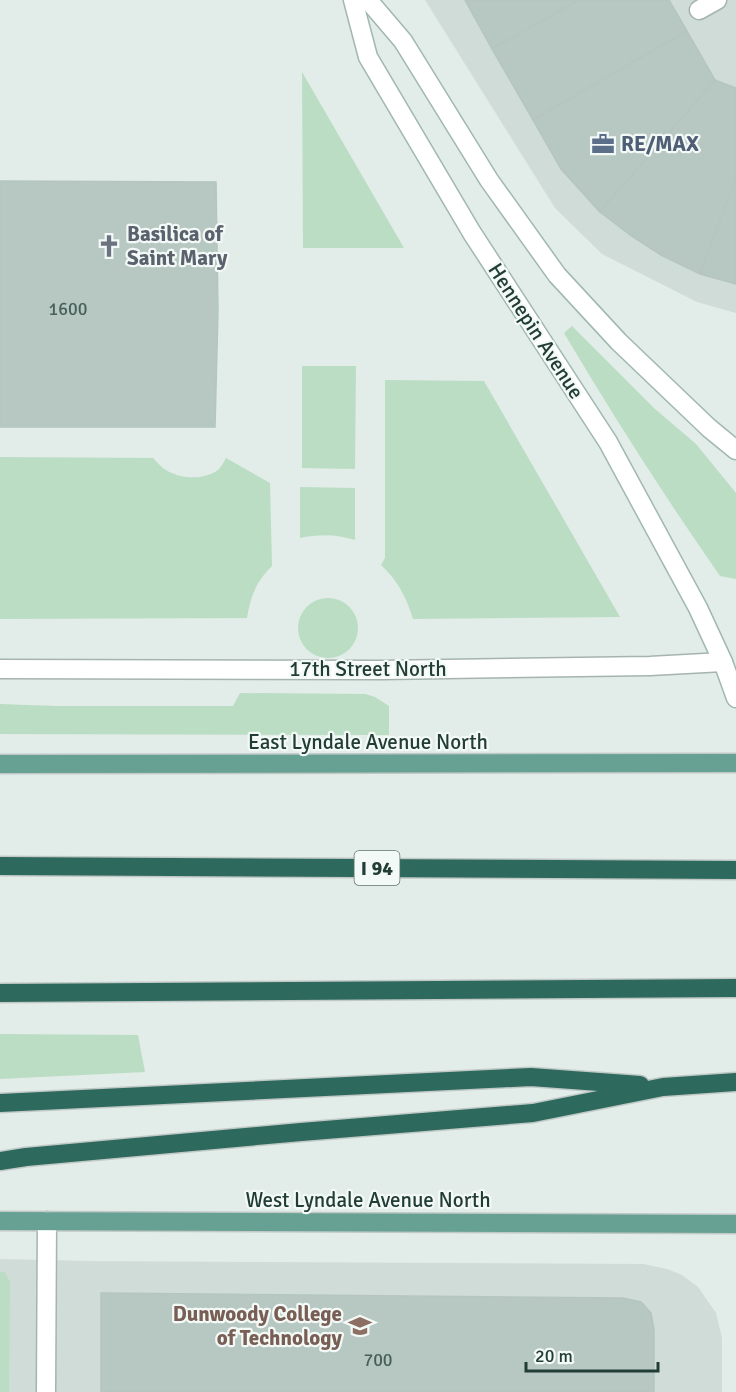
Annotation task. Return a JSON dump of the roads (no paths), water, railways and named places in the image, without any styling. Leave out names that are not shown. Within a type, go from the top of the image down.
[{"type":"highway","name":"I 94","points":[[6,865],[736,870]]},
{"type":"highway","points":[[0,993],[736,988]]},
{"type":"highway","points":[[0,1102],[531,1077],[663,1087]]},
{"type":"highway","points":[[0,1161],[301,1132],[533,1113],[663,1087],[736,1082]]},
{"type":"main road","name":"Hennepin Avenue","points":[[354,0],[368,57],[472,233],[608,442],[729,661],[736,698]]},
{"type":"main road","points":[[368,0],[403,41],[489,180],[557,275],[619,342],[709,428],[735,446]]},
{"type":"main road","points":[[699,10],[717,0]]},
{"type":"main road","name":"17th Street North","points":[[0,669],[382,670],[650,666],[729,661]]},
{"type":"main road","name":"East Lyndale Avenue North","points":[[0,764],[736,763]]},
{"type":"main road","name":"West Lyndale Avenue North","points":[[0,1221],[736,1224]]},
{"type":"main road","points":[[46,1392],[47,1221]]},
{"type":"place","name":"RE/MAX","points":[[603,144]]},
{"type":"place","name":"Basilica of Saint Mary","points":[[109,246]]},
{"type":"place","name":"Dunwoody College of Technology","points":[[360,1326]]}]
